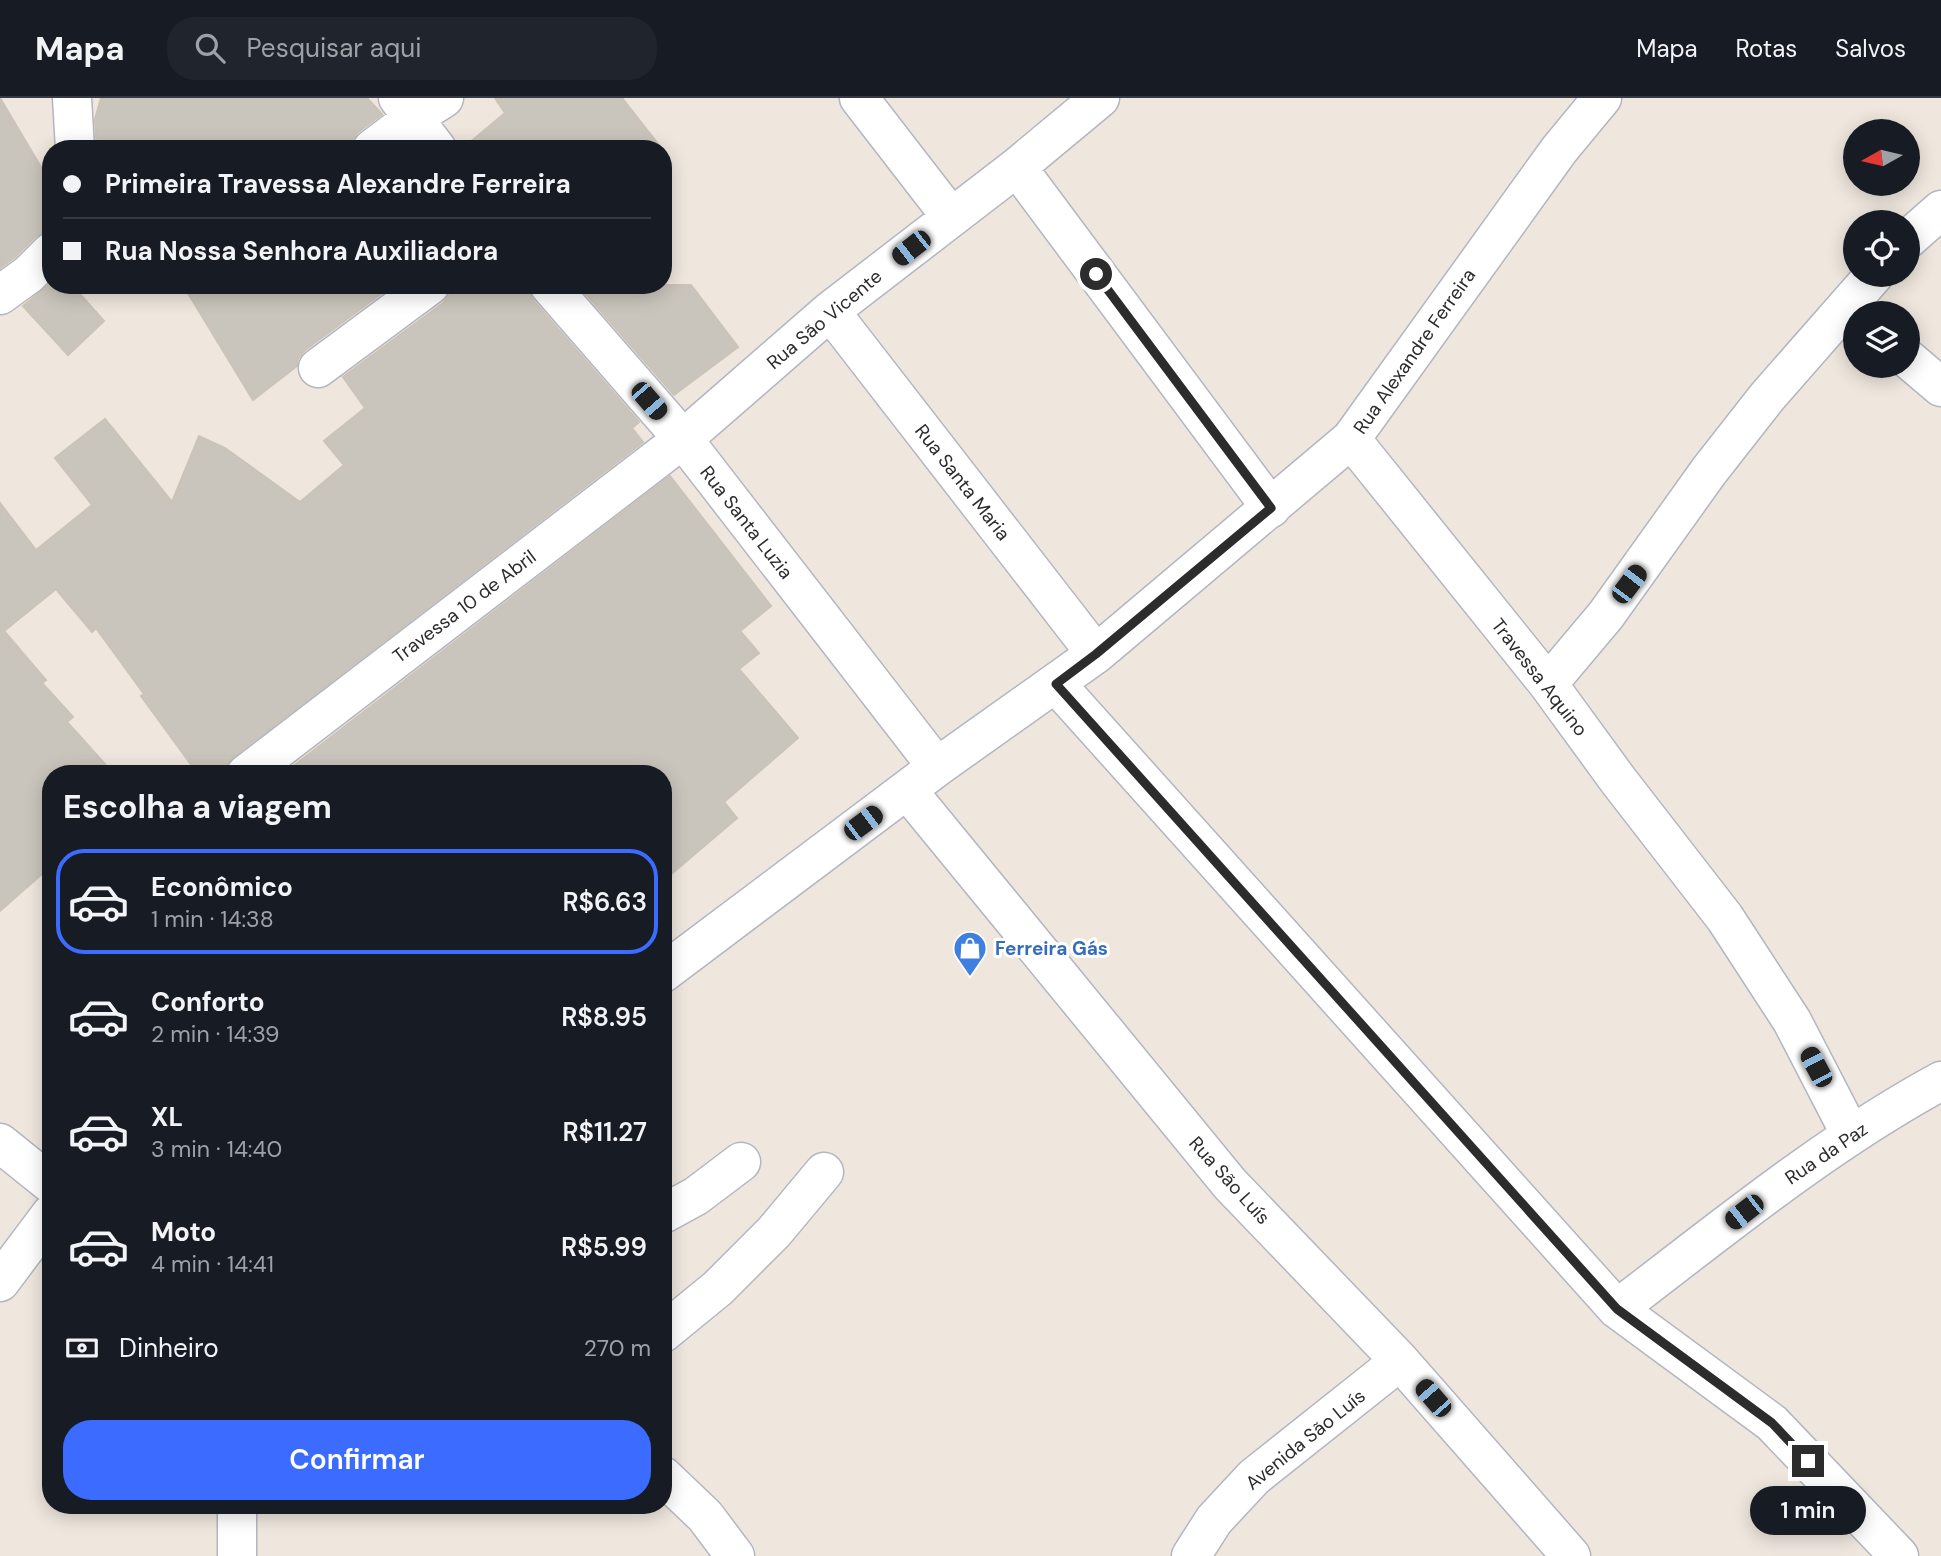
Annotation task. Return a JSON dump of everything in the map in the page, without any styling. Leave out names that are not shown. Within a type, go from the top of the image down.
[{"type":"street","points":[[72,98],[74,140]]},
{"type":"street","points":[[859,98],[951,217]]},
{"type":"street","name":"Rua São Vicente","points":[[683,439],[830,311],[1017,167],[1100,98]]},
{"type":"street","name":"Rua Alexandre Ferreira","points":[[672,966],[937,767],[1096,654],[1351,439],[1551,161],[1602,98]]},
{"type":"street","points":[[382,140],[418,105],[433,140]]},
{"type":"street","points":[[1017,167],[1271,508]]},
{"type":"street","points":[[1920,228],[1941,210]]},
{"type":"street","points":[[0,295],[42,261]]},
{"type":"street","points":[[318,368],[418,294]]},
{"type":"street","name":"Rua Santa Luzia","points":[[557,294],[683,439],[937,767]]},
{"type":"street","name":"Rua Santa Maria","points":[[830,311],[1096,654]]},
{"type":"street","points":[[1548,684],[1606,615],[1709,471],[1767,397],[1843,318]]},
{"type":"street","points":[[1920,369],[1941,387]]},
{"type":"street","name":"Travessa 10 de Abril","points":[[258,765],[683,439]]},
{"type":"street","name":"Travessa Aquino","points":[[1351,439],[1548,684],[1725,918],[1792,1021],[1852,1135]]},
{"type":"street","points":[[1056,684],[1617,1309],[1772,1423],[1899,1556]]},
{"type":"street","name":"Rua São Luís","points":[[907,790],[1230,1184],[1400,1361],[1570,1556]]},
{"type":"street","name":"Rua da Paz","points":[[1617,1309],[1765,1195],[1852,1135],[1941,1081]]},
{"type":"street","points":[[0,1143],[42,1177]]},
{"type":"street","points":[[672,1209],[696,1196],[741,1162]]},
{"type":"street","points":[[672,1326],[718,1288],[774,1232],[824,1172]]},
{"type":"street","points":[[0,1282],[42,1226]]},
{"type":"street","name":"Avenida São Luís","points":[[1191,1556],[1214,1520],[1254,1477],[1400,1361]]},
{"type":"street","points":[[672,1485],[705,1516],[735,1556]]},
{"type":"street","points":[[237,1514],[237,1556]]},
{"type":"building","points":[[0,98],[42,169],[42,234],[36,236],[0,268]]},
{"type":"building","points":[[101,98],[367,98],[382,114],[358,132],[352,140],[96,140],[95,119]]},
{"type":"building","points":[[495,98],[622,98],[655,140],[473,140],[505,113]]},
{"type":"building","points":[[672,285],[691,285],[738,347],[674,395],[586,294],[672,294]]},
{"type":"building","points":[[42,290],[42,294],[80,294],[104,321],[68,355],[23,306]]},
{"type":"building","points":[[188,294],[381,294],[305,350],[298,359],[297,366],[253,400]]},
{"type":"building","points":[[450,294],[531,294],[532,299],[639,422],[632,428],[643,442],[226,765],[191,765],[96,628],[92,632],[56,589],[4,631],[46,680],[42,683],[73,717],[67,722],[106,765],[42,765],[42,874],[0,911],[0,503],[36,550],[92,505],[55,458],[105,419],[172,502],[199,436],[225,448],[300,502],[344,465],[324,441],[365,408],[343,377],[443,303]]},
{"type":"building","points":[[670,476],[771,606],[740,631],[759,653],[739,669],[798,738],[724,802],[737,818],[672,873],[672,765],[295,765]]},
{"type":"place","name":"Ferreira Gás","points":[[970,978]]},
{"type":"route","points":[[1096,274],[1271,508],[1096,654],[1056,684],[1617,1309],[1772,1423],[1808,1461]]}]
